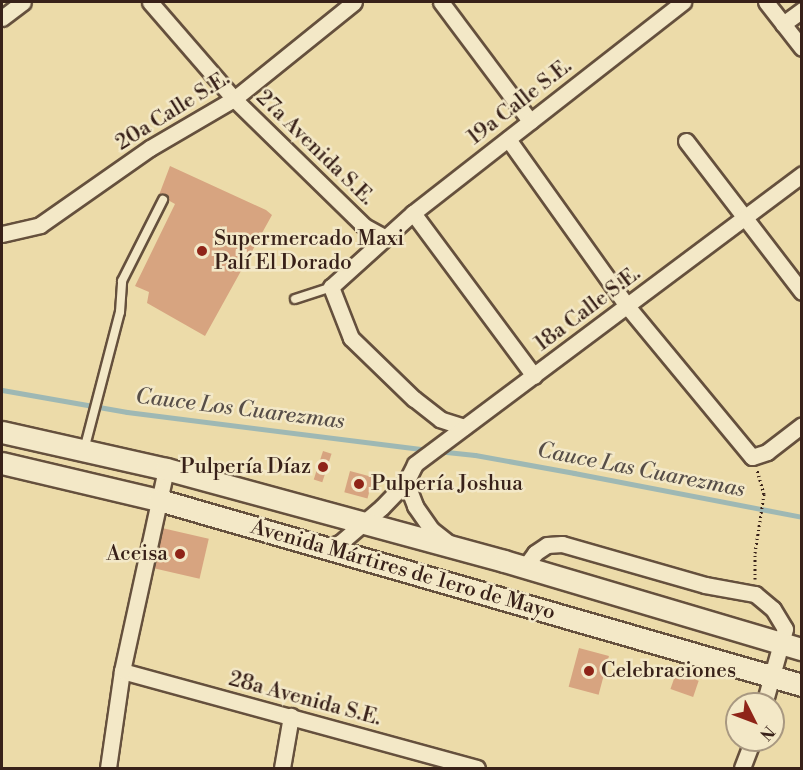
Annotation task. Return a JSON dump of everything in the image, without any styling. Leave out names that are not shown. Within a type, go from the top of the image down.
[{"type":"main road","name":"Avenida Mártires de 1ero de Mayo","points":[[2,432],[86,442],[166,469],[525,567],[792,646]]},
{"type":"main road","name":"Avenida Mártires de 1ero de Mayo","points":[[2,463],[159,500],[801,685]]},
{"type":"street","points":[[2,18],[23,2]]},
{"type":"street","name":"27a Avenida S.E.","points":[[150,2],[234,99],[364,226],[384,237]]},
{"type":"street","name":"20a Calle S.E.","points":[[2,234],[40,225],[150,148],[234,99],[354,2]]},
{"type":"street","points":[[441,2],[530,121]]},
{"type":"street","name":"19a Calle S.E.","points":[[331,287],[413,213],[683,2]]},
{"type":"street","points":[[766,2],[801,48]]},
{"type":"street","points":[[783,24],[801,10]]},
{"type":"street","points":[[508,139],[627,306],[752,457],[767,452],[801,425]]},
{"type":"street","points":[[686,141],[801,292]]},
{"type":"street","name":"18a Calle S.E.","points":[[326,548],[340,543],[363,523],[406,482],[420,460],[801,174]]},
{"type":"street","points":[[413,213],[534,376]]},
{"type":"street","points":[[331,287],[351,338],[414,399],[459,430]]},
{"type":"street","points":[[108,768],[122,671],[166,469]]},
{"type":"street","points":[[406,482],[415,506],[432,530],[454,547]]},
{"type":"street","points":[[525,567],[534,553],[547,545],[562,544],[705,585],[755,594],[774,609],[792,646],[773,676],[768,692]]},
{"type":"street","name":"28a Avenida S.E.","points":[[122,671],[477,768]]},
{"type":"street","points":[[282,768],[291,716]]},
{"type":"street","points":[[742,768],[748,752]]},
{"type":"lane","points":[[86,442],[120,312],[122,281],[163,200]]},
{"type":"lane","points":[[296,298],[331,287]]},
{"type":"path","points":[[752,457],[764,494],[755,553],[755,594]]},
{"type":"building","name":"Supermercado Maxi Palí El Dorado","points":[[170,166],[266,210],[272,215],[205,336],[147,303],[149,292],[135,286],[175,204],[159,195]]},
{"type":"building","name":"Pulpería Díaz","points":[[323,451],[332,454],[322,482],[314,480]]},
{"type":"building","name":"Pulpería Joshua","points":[[350,471],[373,477],[367,498],[344,492]]},
{"type":"building","name":"Aceisa","points":[[162,528],[209,539],[200,579],[153,568]]},
{"type":"building","name":"Celebraciones","points":[[579,648],[609,656],[599,695],[569,687]]},
{"type":"building","points":[[676,673],[699,681],[693,697],[670,689]]},
{"type":"waterway","name":"Cauce Los Cuarezmas","points":[[2,390],[127,412],[427,450]]},
{"type":"waterway","name":"Cauce Las Cuarezmas","points":[[437,451],[475,455],[802,517]]},
{"type":"place","name":"Supermercado Maxi Palí El Dorado","points":[[202,251]]},
{"type":"place","name":"Pulpería Díaz","points":[[323,467]]},
{"type":"place","name":"Pulpería Joshua","points":[[359,484]]},
{"type":"place","name":"Aceisa","points":[[180,554]]},
{"type":"place","name":"Celebraciones","points":[[589,671]]}]
